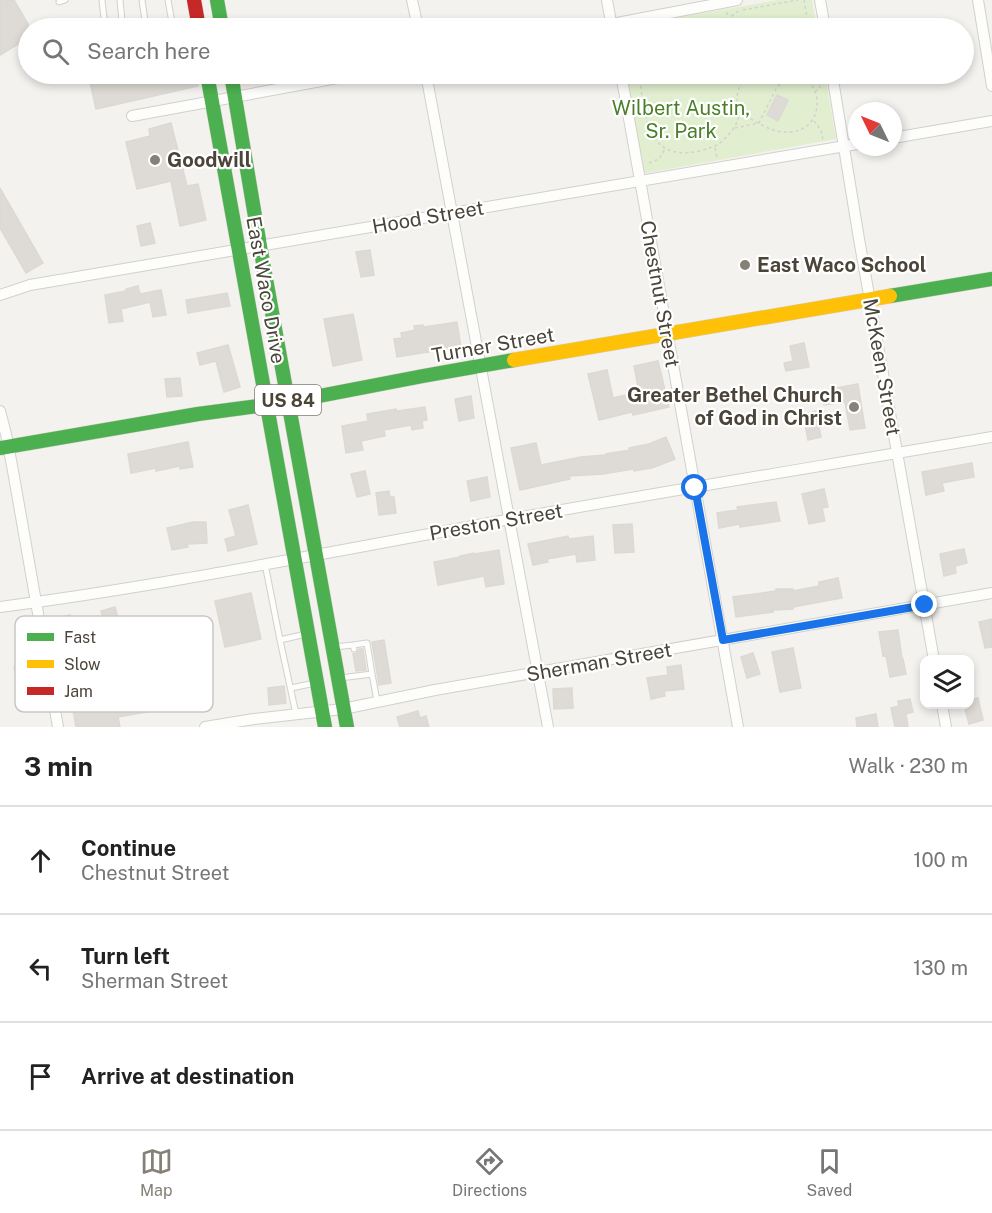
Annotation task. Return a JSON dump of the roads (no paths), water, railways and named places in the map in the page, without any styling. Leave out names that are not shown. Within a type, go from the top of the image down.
[{"type":"main road","points":[[194,0],[197,18]]},
{"type":"main road","points":[[217,0],[220,18]]},
{"type":"main road","name":"East Waco Drive","points":[[209,84],[325,727]]},
{"type":"main road","name":"East Waco Drive","points":[[233,84],[347,727]]},
{"type":"main road","name":"Turner Street","points":[[4,447],[198,414],[288,402],[481,366],[992,279]]},
{"type":"street","points":[[412,0],[416,18]]},
{"type":"street","points":[[607,0],[610,18]]},
{"type":"street","points":[[820,0],[823,18]]},
{"type":"street","points":[[978,0],[992,86]]},
{"type":"street","points":[[650,18],[732,1]]},
{"type":"street","points":[[132,116],[305,84]]},
{"type":"street","points":[[428,84],[548,727]]},
{"type":"street","name":"Chestnut Street","points":[[623,84],[738,727]]},
{"type":"street","name":"McKeen Street","points":[[834,84],[933,655]]},
{"type":"street","points":[[902,136],[992,121]]},
{"type":"street","name":"Hood Street","points":[[0,295],[30,285],[452,213],[640,177],[848,146]]},
{"type":"street","points":[[0,411],[4,447],[38,616]]},
{"type":"street","name":"Preston Street","points":[[0,607],[265,564],[509,519],[992,437]]},
{"type":"street","name":"Sherman Street","points":[[205,727],[343,709],[992,593]]},
{"type":"street","points":[[943,709],[946,727]]},
{"type":"street","points":[[55,712],[58,727]]},
{"type":"lane","points":[[102,0],[104,18]]},
{"type":"lane","points":[[120,0],[122,18]]},
{"type":"lane","points":[[142,0],[145,18]]},
{"type":"lane","points":[[168,0],[171,18]]},
{"type":"lane","points":[[265,564],[296,714]]},
{"type":"lane","points":[[280,640],[308,634]]},
{"type":"lane","points":[[333,647],[354,647],[367,643],[377,702]]},
{"type":"lane","points":[[338,678],[372,674]]},
{"type":"lane","points":[[291,688],[317,682]]},
{"type":"place","name":"Goodwill","points":[[155,160]]},
{"type":"place","name":"East Waco School","points":[[745,265]]},
{"type":"place","name":"Greater Bethel Church of God in Christ","points":[[854,407]]},
{"type":"park label","name":"Wilbert Austin, Sr. Park","points":[[681,120]]}]
